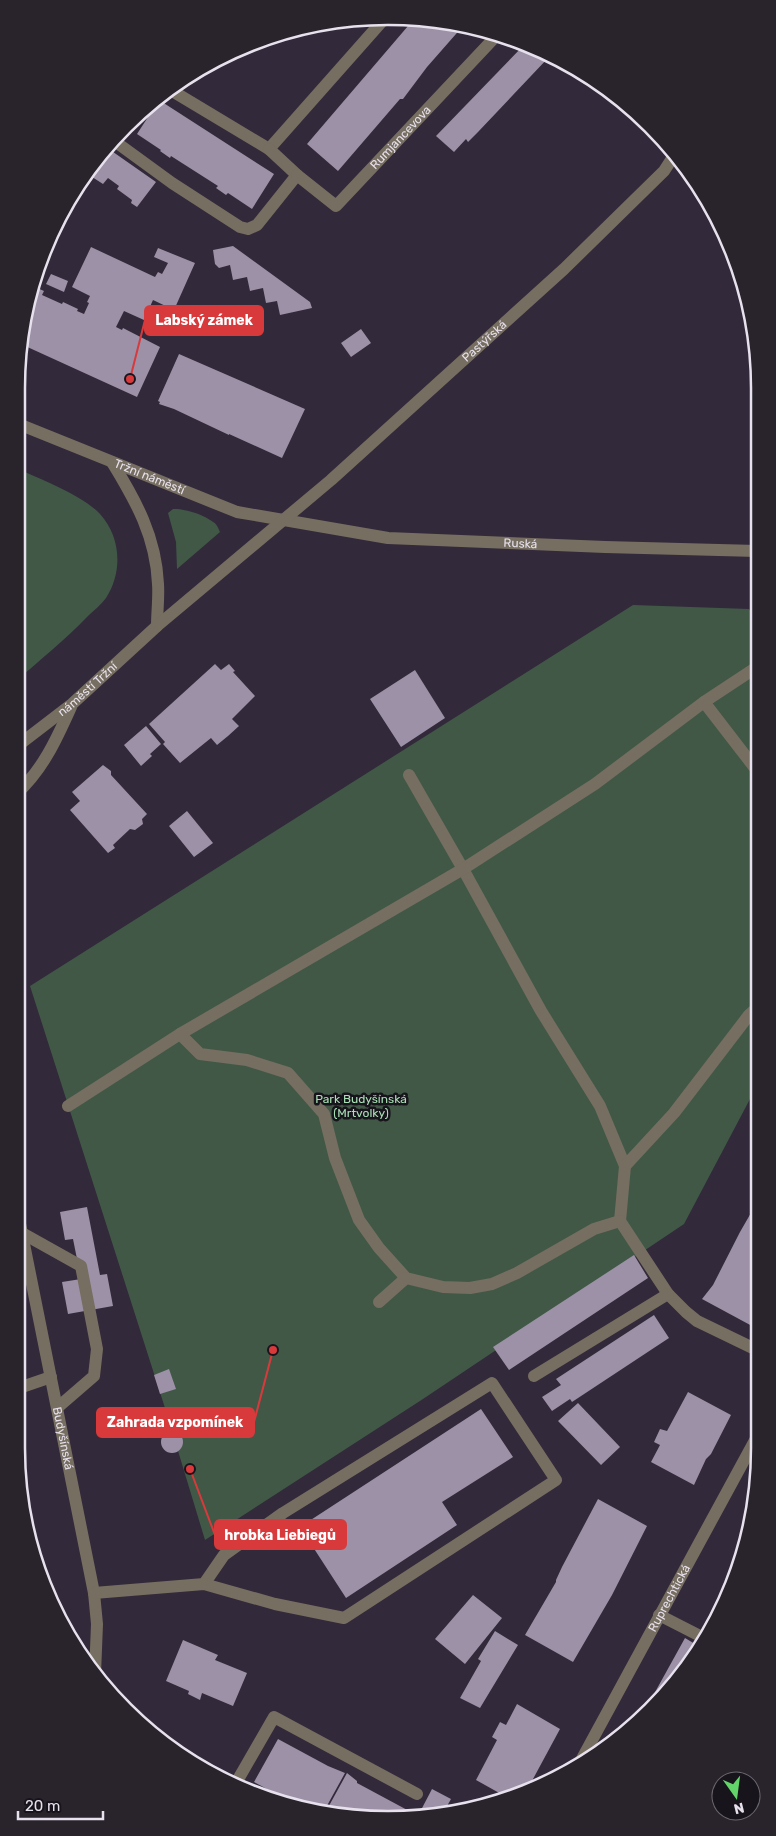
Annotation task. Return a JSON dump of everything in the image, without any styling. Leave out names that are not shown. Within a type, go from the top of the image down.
[{"type":"street","points":[[268,149],[378,25]]},
{"type":"street","name":"Rumjancevova","points":[[176,93],[268,149],[336,206],[492,40]]},
{"type":"street","points":[[119,144],[172,183],[240,227],[248,230],[257,225],[298,176]]},
{"type":"street","name":"Pastýřská","points":[[285,519],[331,480],[564,269],[664,171],[671,161]]},
{"type":"street","name":"Tržní náměstí","points":[[25,427],[237,512],[285,519]]},
{"type":"street","points":[[112,462],[135,500],[152,541],[158,584],[156,626]]},
{"type":"street","name":"Ruská","points":[[285,519],[388,538],[751,551]]},
{"type":"street","name":"náměstí Tržní","points":[[25,739],[72,704],[156,626],[285,519]]},
{"type":"street","points":[[68,1106],[180,1034],[463,869],[595,784],[704,702],[751,672]]},
{"type":"street","points":[[704,702],[751,763]]},
{"type":"street","points":[[25,787],[51,751],[72,704]]},
{"type":"street","points":[[408,775],[463,869],[541,1011],[600,1106],[625,1166],[620,1221],[668,1294],[686,1312],[698,1321],[751,1347]]},
{"type":"street","points":[[625,1166],[674,1112],[751,1013]]},
{"type":"street","points":[[180,1034],[200,1054],[247,1060],[288,1073],[324,1114],[334,1158],[359,1220],[379,1248],[406,1278],[443,1287],[470,1288],[492,1284],[516,1273],[594,1229],[620,1221]]},
{"type":"street","points":[[25,1235],[81,1266],[97,1349],[94,1376],[57,1408]]},
{"type":"street","name":"Budyšínská","points":[[25,1248],[94,1593],[97,1624],[95,1662]]},
{"type":"street","points":[[379,1302],[406,1278]]},
{"type":"street","points":[[534,1376],[668,1294]]},
{"type":"street","points":[[25,1386],[51,1377]]},
{"type":"street","points":[[94,1593],[204,1584],[275,1604],[344,1618],[556,1480],[492,1384],[283,1513],[224,1555],[204,1584]]},
{"type":"street","name":"Ruprechtická","points":[[585,1753],[751,1447]]},
{"type":"street","points":[[659,1615],[699,1635]]},
{"type":"street","points":[[238,1779],[274,1717],[417,1794]]},
{"type":"green space","points":[[25,472],[60,488],[93,507],[107,523],[116,544],[117,566],[115,577],[106,598],[61,642],[25,673]]},
{"type":"green space","points":[[173,509],[188,511],[205,517],[216,524],[220,532],[177,569],[176,542],[168,513]]},
{"type":"green space","name":"Park Budyšínská (Mrtvolky)","points":[[633,605],[749,609],[751,612],[751,1097],[684,1224],[423,1399],[205,1540],[165,1408],[30,986]]},
{"type":"building","points":[[408,26],[458,32],[427,67],[403,99],[400,99],[338,171],[307,144]]},
{"type":"building","points":[[519,50],[546,61],[468,142],[466,139],[454,152],[436,136]]},
{"type":"building","points":[[164,103],[274,174],[252,209],[228,193],[226,195],[216,188],[218,186],[171,156],[170,158],[137,134],[150,114]]},
{"type":"building","points":[[113,152],[156,182],[137,207],[131,203],[132,200],[117,189],[119,186],[108,178],[103,184],[92,177]]},
{"type":"building","points":[[233,246],[310,302],[312,308],[280,315],[277,301],[266,303],[263,288],[250,291],[247,277],[233,280],[230,265],[219,268],[215,264],[213,250]]},
{"type":"building","points":[[91,247],[155,277],[158,272],[162,274],[168,263],[154,257],[158,248],[195,263],[174,310],[153,300],[144,320],[124,311],[116,327],[122,330],[123,328],[160,347],[137,397],[27,347],[39,289],[44,291],[42,295],[62,304],[63,302],[84,314],[90,296],[72,287]]},
{"type":"building","points":[[51,274],[68,281],[64,292],[46,284]]},
{"type":"building","points":[[361,329],[371,343],[351,357],[341,343]]},
{"type":"building","points":[[179,354],[305,409],[282,458],[159,404],[160,402],[158,401]]},
{"type":"building","points":[[215,664],[221,670],[229,664],[235,671],[233,672],[255,696],[232,719],[239,726],[228,736],[217,745],[211,738],[180,763],[149,724]]},
{"type":"building","points":[[415,670],[445,718],[401,747],[370,699]]},
{"type":"building","points":[[146,726],[161,744],[141,766],[124,745]]},
{"type":"building","points":[[103,765],[111,771],[111,775],[147,814],[142,819],[143,824],[135,830],[130,829],[113,845],[115,848],[108,853],[70,810],[80,801],[72,792]]},
{"type":"building","points":[[187,811],[213,843],[194,857],[169,826]]},
{"type":"building","points":[[87,1207],[100,1275],[107,1274],[113,1306],[68,1314],[62,1282],[81,1279],[73,1239],[65,1240],[60,1212]]},
{"type":"building","points":[[751,1213],[751,1325],[702,1299],[713,1285]]},
{"type":"building","points":[[634,1255],[648,1278],[509,1370],[493,1347]]},
{"type":"building","points":[[654,1315],[669,1338],[572,1402],[570,1399],[552,1411],[542,1397],[561,1385],[556,1379]]},
{"type":"building","points":[[169,1369],[176,1389],[160,1394],[154,1375]]},
{"type":"building","points":[[688,1392],[731,1415],[711,1454],[706,1459],[694,1485],[651,1462],[660,1445],[654,1442],[660,1429],[667,1431]]},
{"type":"building","points":[[578,1403],[620,1447],[601,1465],[558,1421]]},
{"type":"building","points":[[481,1409],[513,1457],[442,1502],[457,1525],[346,1598],[300,1527]]},
{"type":"building","points":[[172,1431],[180,1434],[183,1442],[180,1450],[172,1453],[164,1450],[161,1442],[164,1434]]},
{"type":"building","points":[[598,1499],[647,1526],[612,1595],[573,1662],[525,1635],[556,1582]]},
{"type":"building","points":[[473,1595],[502,1618],[465,1664],[435,1639]]},
{"type":"building","points":[[495,1631],[518,1645],[480,1708],[460,1698],[481,1661],[478,1659]]},
{"type":"building","points":[[685,1638],[694,1643],[676,1669],[653,1696]]},
{"type":"building","points":[[183,1640],[218,1655],[215,1660],[247,1673],[233,1706],[202,1693],[200,1700],[188,1694],[189,1691],[166,1681]]},
{"type":"building","points":[[517,1704],[560,1729],[532,1781],[500,1793],[476,1780],[497,1740],[492,1737],[500,1722],[506,1725]]},
{"type":"building","points":[[278,1739],[345,1773],[327,1806],[274,1793],[254,1782]]},
{"type":"building","points":[[347,1773],[357,1783],[408,1810],[364,1810],[329,1806]]},
{"type":"building","points":[[432,1789],[451,1799],[447,1806],[421,1809]]},
{"type":"place","name":"Labský zámek","points":[[130,379]]},
{"type":"place","name":"Zahrada vzpomínek","points":[[273,1350]]},
{"type":"place","name":"hrobka Liebiegů","points":[[190,1469]]}]
